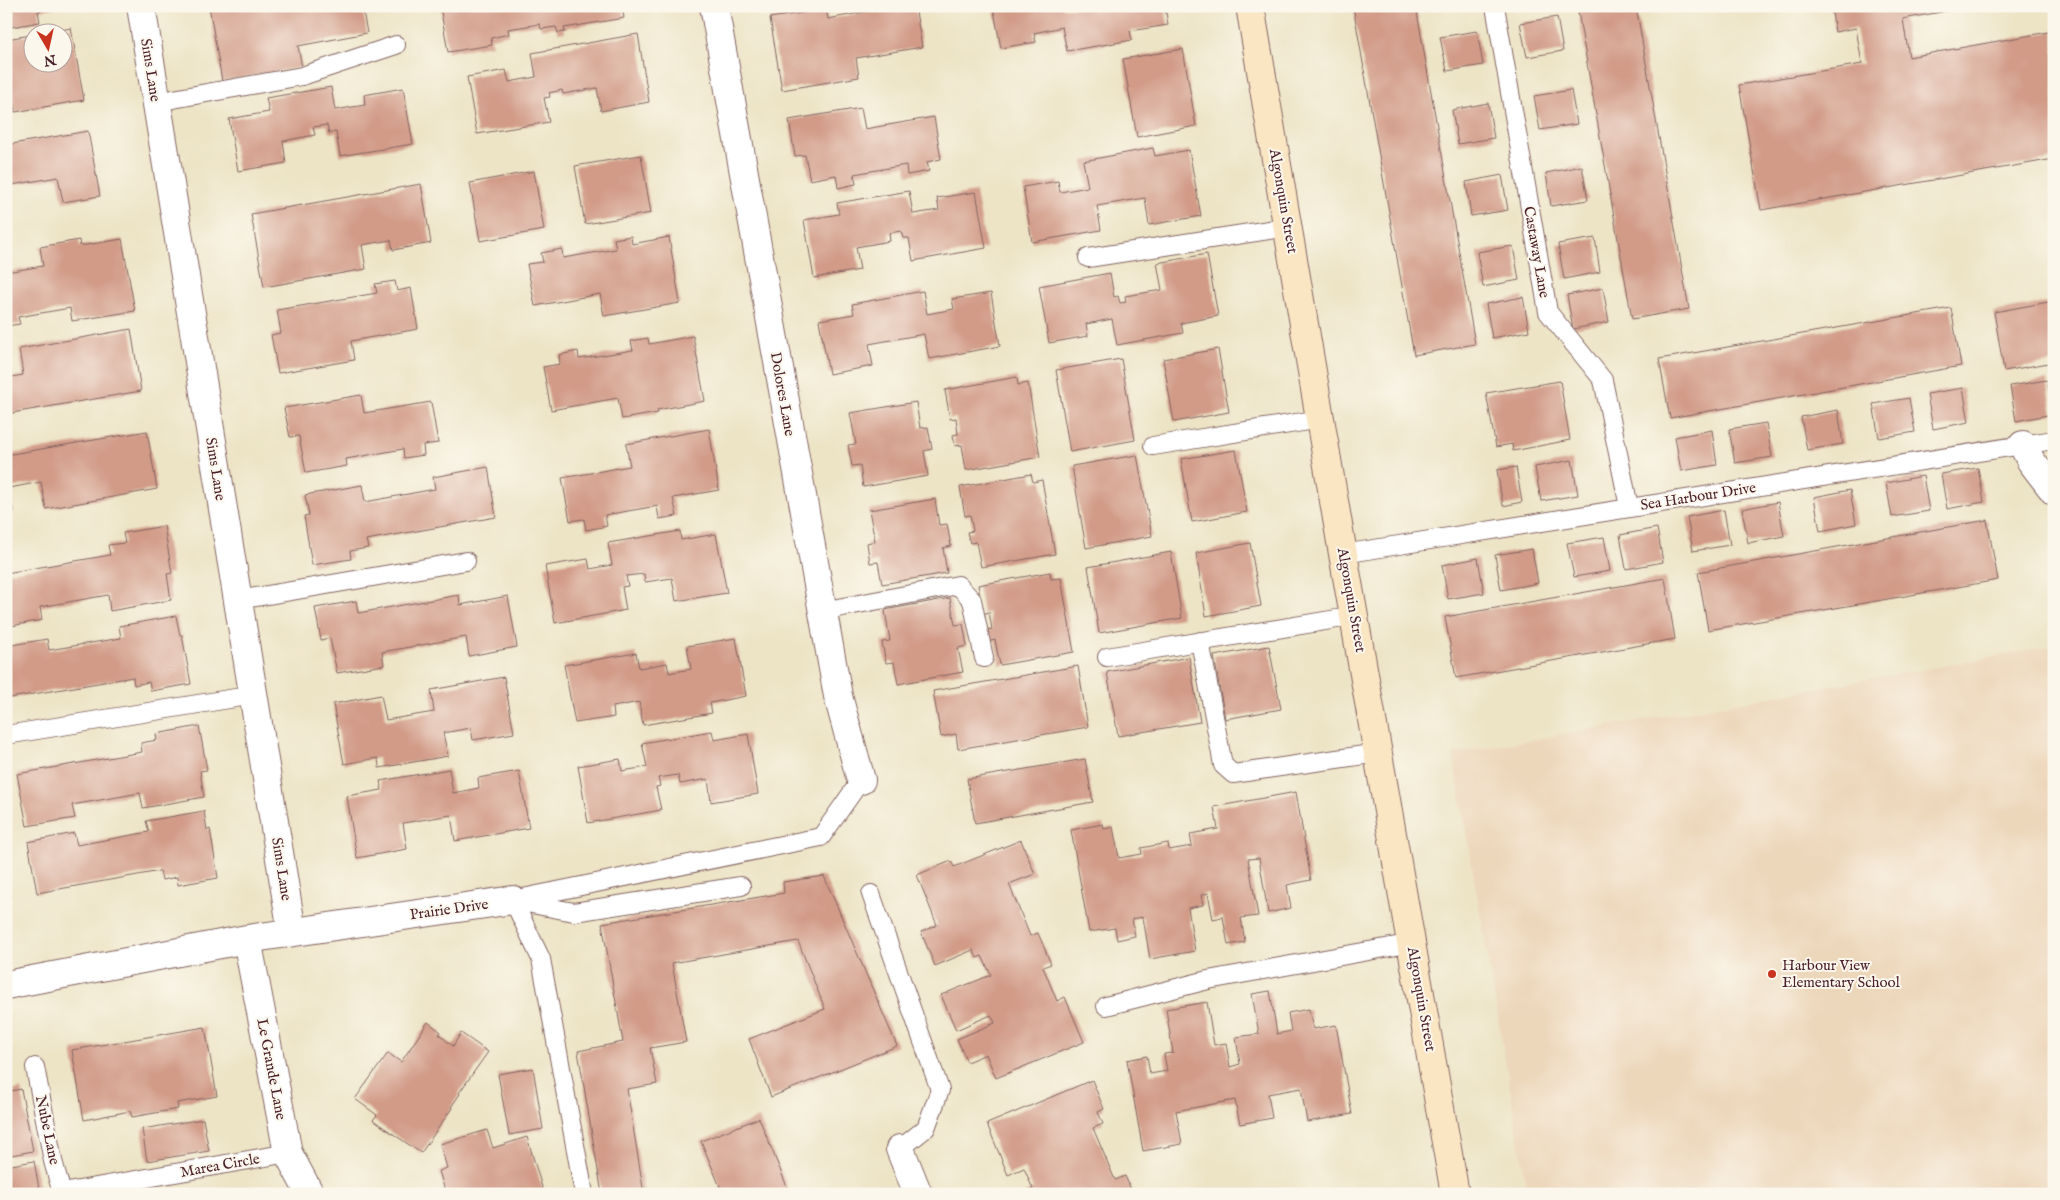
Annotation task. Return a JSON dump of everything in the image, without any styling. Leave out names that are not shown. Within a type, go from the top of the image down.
[{"type":"main road","name":"Algonquin Street","points":[[1250,6],[1343,554],[1413,943],[1455,1194]]},
{"type":"street","name":"Sims Lane","points":[[141,6],[292,932]]},
{"type":"street","name":"Dolores Lane","points":[[714,6],[838,696],[861,780]]},
{"type":"street","points":[[2023,445],[2031,461],[2054,491]]},
{"type":"street","name":"Prairie Drive","points":[[6,985],[247,939],[513,900]]},
{"type":"street","name":"Le Grande Lane","points":[[247,939],[288,1152],[310,1194]]},
{"type":"street","points":[[900,1149],[918,1194]]},
{"type":"lane","name":"Castaway Lane","points":[[1495,6],[1548,312],[1603,380],[1628,507]]},
{"type":"lane","points":[[156,102],[302,76],[396,45]]},
{"type":"lane","points":[[1088,258],[1288,228]]},
{"type":"lane","points":[[1153,446],[1321,419]]},
{"type":"lane","name":"Sea Harbour Drive","points":[[1343,554],[2054,440]]},
{"type":"lane","points":[[238,600],[466,561]]},
{"type":"lane","points":[[822,611],[958,585],[972,600],[984,658]]},
{"type":"lane","points":[[1107,657],[1355,616]]},
{"type":"lane","points":[[1200,642],[1223,765],[1233,774],[1378,753]]},
{"type":"lane","points":[[6,735],[254,695]]},
{"type":"lane","name":"Prairie Drive","points":[[513,900],[821,837],[861,780]]},
{"type":"lane","points":[[513,900],[574,912],[741,886]]},
{"type":"lane","points":[[871,894],[940,1090],[926,1128],[900,1149]]},
{"type":"lane","points":[[513,900],[541,959],[584,1194]]},
{"type":"lane","points":[[1106,1006],[1208,980],[1413,943]]},
{"type":"lane","name":"Nube Lane","points":[[35,1067],[53,1161],[62,1193]]},
{"type":"lane","name":"Marea Circle","points":[[62,1193],[288,1152]]},
{"type":"shaded area","name":"Harbour View Elementary School","points":[[2054,646],[2054,1194],[1528,1194],[1453,754]]},
{"type":"building","points":[[6,6],[58,6],[38,11],[40,22],[22,22],[22,25],[6,28]]},
{"type":"building","points":[[209,6],[270,6],[271,9],[283,6],[362,6],[367,33],[298,46],[302,67],[222,81]]},
{"type":"building","points":[[440,6],[622,6],[624,18],[564,28],[565,32],[558,33],[556,27],[541,29],[540,24],[508,29],[509,34],[491,38],[492,45],[448,52]]},
{"type":"building","points":[[879,6],[915,6],[922,47],[856,58],[859,77],[782,90],[770,18],[826,9],[828,19],[880,9]]},
{"type":"building","points":[[993,6],[1063,6],[1063,8],[1165,6],[1168,25],[1130,31],[1132,40],[1067,51],[1062,27],[1034,33],[1036,42],[1001,48]]},
{"type":"building","points":[[1353,6],[1416,6],[1475,344],[1414,355]]},
{"type":"building","points":[[1577,6],[1636,6],[1689,309],[1632,319]]},
{"type":"building","points":[[1831,6],[1957,6],[1957,9],[1903,19],[1909,57],[2054,31],[2054,159],[1761,210],[1739,85],[1862,64],[1856,28],[1835,32]]},
{"type":"building","points":[[1557,17],[1563,51],[1527,57],[1520,23]]},
{"type":"building","points":[[1477,31],[1483,65],[1447,71],[1440,37]]},
{"type":"building","points":[[72,34],[84,100],[15,112],[12,92],[6,93],[6,39],[22,37],[22,72],[72,72]]},
{"type":"building","points":[[638,34],[649,102],[601,111],[597,88],[563,94],[562,90],[549,93],[550,97],[544,98],[549,122],[477,134],[467,77],[506,70],[509,82],[536,77],[532,53]]},
{"type":"building","points":[[1183,49],[1196,126],[1137,137],[1123,59]]},
{"type":"building","points":[[331,87],[335,110],[365,105],[364,95],[403,88],[413,144],[340,156],[336,132],[329,133],[327,125],[313,127],[315,135],[283,141],[286,163],[238,171],[229,119],[269,112],[266,98]]},
{"type":"building","points":[[1571,90],[1577,124],[1540,130],[1534,96]]},
{"type":"building","points":[[1488,103],[1494,138],[1458,144],[1452,110]]},
{"type":"building","points":[[861,108],[865,129],[934,117],[941,159],[927,162],[929,171],[907,175],[906,165],[854,174],[856,184],[838,188],[836,175],[810,180],[805,155],[795,156],[789,120]]},
{"type":"building","points":[[88,131],[100,196],[63,202],[58,177],[6,186],[6,145]]},
{"type":"building","points":[[1153,148],[1155,156],[1189,150],[1201,216],[1149,225],[1145,198],[1097,206],[1101,230],[1032,242],[1023,187],[1058,181],[1060,192],[1088,187],[1083,161]]},
{"type":"building","points":[[641,155],[651,213],[585,224],[575,166]]},
{"type":"building","points":[[1582,166],[1588,200],[1551,206],[1546,173]]},
{"type":"building","points":[[534,171],[544,230],[480,241],[470,183]]},
{"type":"building","points":[[1502,175],[1508,210],[1471,216],[1466,182]]},
{"type":"building","points":[[421,184],[431,243],[393,250],[391,240],[362,245],[366,269],[264,287],[251,214]]},
{"type":"building","points":[[909,191],[913,214],[939,210],[937,198],[976,192],[986,248],[913,261],[909,238],[903,238],[901,231],[889,233],[890,241],[856,247],[860,270],[814,278],[804,220],[839,214],[837,203]]},
{"type":"building","points":[[6,192],[10,210],[6,211]]},
{"type":"building","points":[[631,236],[632,244],[669,237],[680,303],[604,316],[600,294],[535,306],[527,264],[543,262],[541,253],[562,249],[563,258],[616,249],[614,239]]},
{"type":"building","points":[[1595,238],[1600,272],[1564,279],[1558,244]]},
{"type":"building","points":[[122,239],[135,311],[72,321],[70,308],[18,317],[20,324],[6,326],[6,272],[43,266],[40,247],[79,240],[80,246]]},
{"type":"building","points":[[1513,246],[1519,280],[1483,287],[1477,252]]},
{"type":"building","points":[[1207,254],[1218,316],[1181,323],[1183,333],[1117,345],[1112,319],[1086,324],[1088,336],[1049,343],[1039,286],[1110,273],[1114,297],[1118,296],[1120,303],[1126,302],[1125,296],[1162,290],[1157,263]]},
{"type":"building","points":[[395,281],[397,291],[411,288],[418,329],[351,341],[354,360],[278,373],[271,335],[281,333],[277,310],[377,293],[375,284]]},
{"type":"building","points":[[1603,288],[1609,322],[1573,329],[1567,295]]},
{"type":"building","points":[[923,291],[927,314],[954,309],[952,299],[991,293],[1000,346],[929,359],[924,334],[869,344],[873,366],[829,374],[819,320],[854,314],[852,304]]},
{"type":"building","points":[[1523,297],[1529,331],[1492,338],[1486,304]]},
{"type":"building","points":[[2054,301],[2054,362],[2004,371],[1994,312]]},
{"type":"building","points":[[1951,308],[1961,366],[1670,418],[1659,359]]},
{"type":"building","points":[[131,329],[141,391],[6,414],[6,378],[23,375],[19,349]]},
{"type":"building","points":[[693,336],[705,401],[657,410],[658,413],[622,419],[618,398],[551,410],[543,367],[560,364],[559,355],[578,351],[579,359],[633,350],[631,341],[648,338],[649,344]]},
{"type":"building","points":[[1218,349],[1229,412],[1174,422],[1163,359]]},
{"type":"building","points":[[1121,359],[1135,440],[1070,452],[1056,370]]},
{"type":"building","points":[[1017,377],[1018,385],[1028,383],[1040,457],[966,470],[962,445],[955,446],[953,435],[958,434],[956,418],[950,419],[945,390]]},
{"type":"building","points":[[2047,380],[2053,414],[2016,421],[2010,386]]},
{"type":"building","points":[[1560,381],[1570,440],[1513,451],[1512,444],[1496,447],[1486,393]]},
{"type":"building","points":[[1963,388],[1969,422],[1933,429],[1927,394]]},
{"type":"building","points":[[361,395],[364,413],[431,402],[438,443],[423,445],[424,455],[404,458],[403,449],[346,459],[347,466],[306,473],[299,436],[290,437],[284,408]]},
{"type":"building","points":[[1909,398],[1915,432],[1879,438],[1873,404]]},
{"type":"building","points":[[916,402],[920,428],[928,427],[932,449],[924,451],[928,476],[863,487],[860,465],[852,466],[848,445],[856,444],[850,413]]},
{"type":"building","points":[[1838,410],[1843,444],[1807,450],[1801,417]]},
{"type":"building","points":[[1766,423],[1772,457],[1735,463],[1729,429]]},
{"type":"building","points":[[709,429],[719,490],[673,498],[677,516],[659,519],[657,506],[605,515],[607,526],[586,530],[584,519],[570,521],[562,478],[630,466],[626,444]]},
{"type":"building","points":[[1712,430],[1717,465],[1681,471],[1675,437]]},
{"type":"building","points":[[147,431],[157,489],[46,509],[41,482],[9,488],[13,512],[6,513],[6,455]]},
{"type":"building","points":[[1236,450],[1247,512],[1192,522],[1181,459]]},
{"type":"building","points":[[1137,455],[1152,536],[1086,548],[1072,466]]},
{"type":"building","points":[[1572,460],[1578,495],[1541,501],[1535,467]]},
{"type":"building","points":[[488,467],[496,517],[366,540],[368,548],[350,551],[351,559],[312,565],[304,516],[309,515],[305,495],[362,485],[365,502],[435,489],[433,477]]},
{"type":"building","points":[[1516,467],[1522,502],[1503,506],[1497,470]]},
{"type":"building","points":[[1978,468],[1984,502],[1947,509],[1941,474]]},
{"type":"building","points":[[1031,474],[1033,482],[1042,480],[1055,554],[981,567],[976,542],[970,543],[967,532],[973,531],[970,515],[965,516],[960,487]]},
{"type":"building","points":[[1923,476],[1929,511],[1892,517],[1886,483]]},
{"type":"building","points":[[1850,490],[1856,524],[1820,531],[1814,497]]},
{"type":"building","points":[[935,499],[939,525],[947,524],[951,546],[943,548],[947,573],[882,584],[878,562],[870,563],[867,543],[875,541],[869,510]]},
{"type":"building","points":[[1778,502],[1784,536],[1748,543],[1742,509]]},
{"type":"building","points":[[1724,510],[1730,545],[1693,551],[1687,517]]},
{"type":"building","points":[[1987,520],[1998,580],[1708,630],[1698,572]]},
{"type":"building","points":[[164,526],[172,573],[167,574],[171,600],[110,611],[108,595],[40,607],[42,620],[6,627],[6,573],[110,555],[108,545],[125,543],[123,533]]},
{"type":"building","points":[[1657,528],[1663,562],[1626,569],[1620,535]]},
{"type":"building","points":[[680,531],[681,540],[716,534],[727,593],[676,601],[672,578],[645,582],[644,574],[626,576],[628,586],[622,587],[626,610],[555,623],[545,566],[588,559],[590,569],[612,565],[608,543]]},
{"type":"building","points":[[1604,537],[1610,571],[1574,577],[1567,543]]},
{"type":"building","points":[[1250,543],[1261,606],[1206,616],[1196,553]]},
{"type":"building","points":[[1532,549],[1538,583],[1501,590],[1495,555]]},
{"type":"building","points":[[1171,552],[1182,618],[1099,633],[1088,567]]},
{"type":"building","points":[[1478,558],[1484,593],[1448,599],[1442,565]]},
{"type":"building","points":[[1050,572],[1051,579],[1061,578],[1074,652],[1000,665],[995,640],[988,642],[986,630],[992,629],[989,612],[983,614],[978,585]]},
{"type":"building","points":[[1665,578],[1675,639],[1456,678],[1445,617]]},
{"type":"building","points":[[459,595],[460,605],[508,596],[517,647],[469,656],[466,637],[382,652],[384,665],[337,673],[330,638],[321,640],[315,608],[356,601],[358,613]]},
{"type":"building","points":[[950,598],[955,625],[963,624],[967,646],[958,648],[963,672],[898,684],[894,662],[886,663],[882,642],[890,641],[885,610]]},
{"type":"building","points":[[176,616],[180,635],[182,635],[191,684],[151,691],[149,682],[134,685],[133,677],[10,698],[6,678],[6,646],[47,639],[49,650],[121,638],[119,626]]},
{"type":"building","points":[[736,638],[746,696],[710,703],[712,713],[643,725],[639,702],[613,707],[614,717],[575,723],[564,665],[636,653],[639,668],[667,663],[669,673],[691,669],[687,646]]},
{"type":"building","points":[[1269,646],[1281,709],[1225,719],[1214,656]]},
{"type":"building","points":[[1189,657],[1200,722],[1118,736],[1107,672]]},
{"type":"building","points":[[1078,666],[1088,727],[958,749],[956,734],[941,737],[933,691]]},
{"type":"building","points":[[504,677],[514,733],[473,740],[471,728],[443,733],[448,756],[379,768],[378,758],[344,764],[333,704],[381,695],[386,720],[434,712],[431,690]]},
{"type":"building","points":[[199,726],[207,770],[200,771],[204,797],[143,808],[140,793],[72,805],[75,818],[27,826],[17,774],[142,752],[141,743],[157,740],[156,734]]},
{"type":"building","points":[[712,731],[714,740],[748,734],[758,794],[711,802],[708,779],[680,784],[678,775],[658,778],[660,786],[656,787],[661,810],[588,823],[578,766],[620,759],[622,771],[647,767],[642,743]]},
{"type":"building","points":[[1085,759],[1093,802],[975,823],[967,779]]},
{"type":"building","points":[[449,769],[453,793],[479,788],[478,778],[519,771],[529,828],[455,841],[451,815],[403,823],[407,849],[357,858],[347,796],[382,790],[380,781]]},
{"type":"building","points":[[1296,792],[1311,880],[1287,885],[1291,908],[1268,913],[1259,858],[1248,859],[1258,916],[1241,918],[1245,942],[1228,945],[1223,917],[1213,919],[1208,893],[1201,895],[1203,905],[1188,908],[1195,951],[1150,959],[1143,917],[1132,919],[1135,936],[1117,940],[1115,928],[1089,932],[1071,830],[1103,824],[1104,829],[1113,827],[1119,858],[1142,854],[1141,848],[1168,843],[1169,850],[1192,846],[1190,834],[1218,829],[1214,807]]},
{"type":"building","points":[[204,811],[207,830],[210,829],[218,878],[178,885],[177,877],[162,880],[160,871],[37,893],[28,842],[74,833],[77,845],[149,832],[146,821]]},
{"type":"building","points":[[1021,840],[1035,874],[1009,884],[1030,936],[1038,933],[1051,964],[1043,967],[1057,1001],[1065,997],[1084,1042],[996,1078],[986,1054],[967,1062],[957,1039],[995,1023],[991,1015],[956,1030],[941,995],[991,975],[982,956],[977,958],[973,950],[935,966],[921,932],[937,925],[917,875],[951,861],[954,867]]},
{"type":"building","points":[[6,873],[11,896],[6,897]]},
{"type":"building","points":[[824,876],[897,1046],[771,1097],[749,1039],[825,1009],[798,941],[672,963],[686,1042],[650,1048],[657,1084],[627,1089],[644,1194],[602,1194],[578,1051],[623,1042],[602,923],[784,893],[783,882]]},
{"type":"building","points":[[1270,991],[1277,1034],[1291,1031],[1288,1013],[1309,1009],[1313,1029],[1336,1025],[1352,1114],[1307,1122],[1301,1088],[1268,1094],[1272,1118],[1240,1124],[1235,1100],[1176,1111],[1182,1144],[1143,1151],[1127,1060],[1147,1056],[1150,1074],[1167,1071],[1164,1054],[1173,1053],[1166,1009],[1207,1002],[1214,1045],[1226,1043],[1230,1067],[1240,1064],[1236,1037],[1259,1034],[1252,994]]},
{"type":"building","points":[[428,1022],[441,1032],[439,1034],[453,1046],[461,1033],[488,1052],[459,1093],[452,1108],[421,1153],[373,1120],[377,1115],[355,1099],[388,1053],[401,1062]]},
{"type":"building","points":[[205,1027],[217,1096],[177,1103],[178,1109],[132,1117],[130,1111],[84,1120],[72,1050]]},
{"type":"building","points":[[533,1068],[543,1129],[509,1135],[498,1074]]},
{"type":"building","points":[[1092,1080],[1104,1109],[1098,1112],[1103,1124],[1093,1128],[1115,1180],[1125,1176],[1133,1194],[1023,1194],[1033,1189],[1024,1168],[1008,1175],[987,1124]]},
{"type":"building","points":[[21,1089],[33,1151],[6,1156],[6,1092]]},
{"type":"building","points":[[759,1118],[790,1194],[723,1194],[701,1141]]},
{"type":"building","points":[[203,1119],[209,1151],[147,1161],[142,1129]]},
{"type":"building","points":[[487,1130],[493,1148],[527,1137],[544,1194],[446,1194],[439,1171],[447,1168],[440,1144]]},
{"type":"building","points":[[34,1161],[40,1194],[6,1194],[6,1166]]},
{"type":"place","name":"Harbour View Elementary School","points":[[1772,974]]}]
